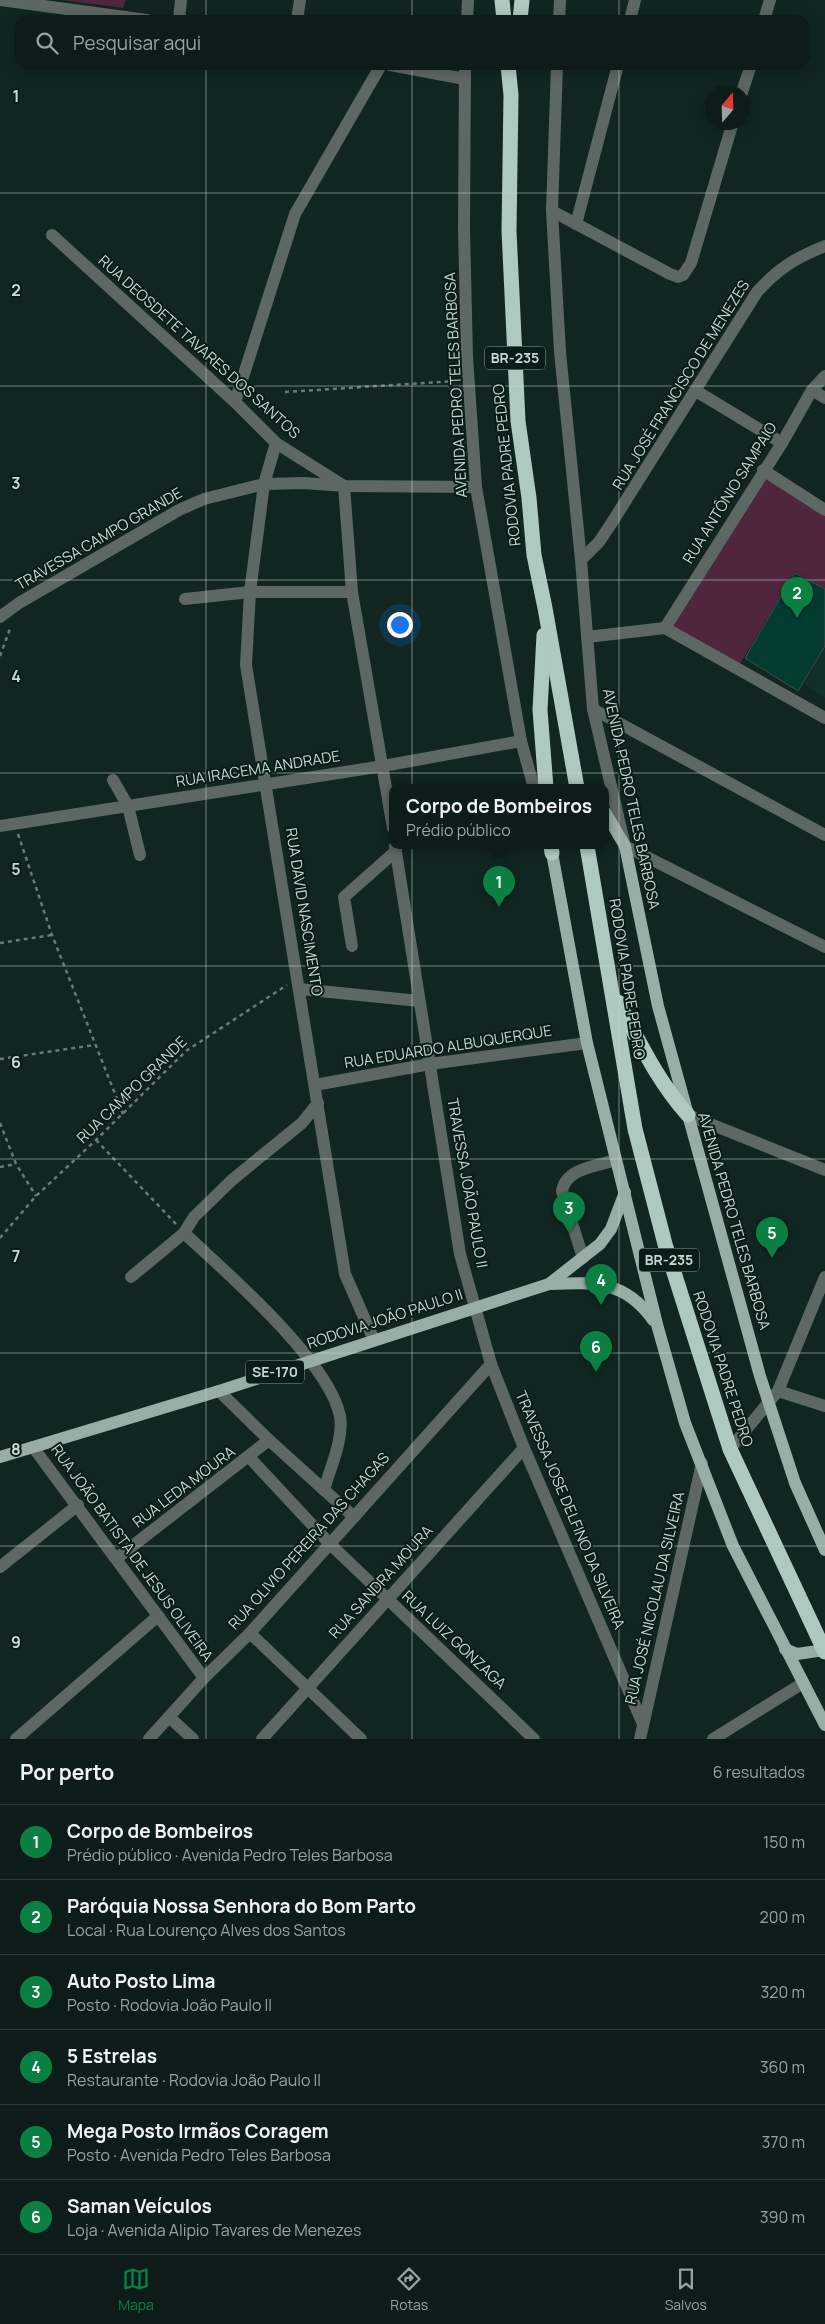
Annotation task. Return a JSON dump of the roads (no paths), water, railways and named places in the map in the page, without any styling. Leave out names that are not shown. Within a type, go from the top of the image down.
[{"type":"highway","points":[[502,0],[504,15]]},
{"type":"highway","points":[[514,0],[514,15]]},
{"type":"highway","points":[[520,15],[522,0]]},
{"type":"highway","points":[[508,70],[511,100]]},
{"type":"highway","name":"RODOVIA PADRE PEDRO","points":[[513,70],[509,231],[518,421],[529,498],[534,555],[576,784]]},
{"type":"highway","points":[[545,608],[540,710],[546,784]]},
{"type":"highway","name":"RODOVIA PADRE PEDRO","points":[[588,849],[634,1129],[665,1244],[730,1449],[825,1651]]},
{"type":"highway","points":[[611,990],[650,1063],[672,1096],[688,1115]]},
{"type":"main road","points":[[609,819],[625,846]]},
{"type":"main road","name":"AVENIDA PEDRO TELES BARBOSA","points":[[625,846],[658,1006],[760,1376],[795,1484],[825,1550]]},
{"type":"main road","points":[[551,849],[587,1043],[658,1328],[685,1423],[733,1546],[825,1725]]},
{"type":"main road","name":"RODOVIA JOÃO PAULO II","points":[[0,1457],[218,1391],[549,1284],[600,1244],[611,1229],[625,1192]]},
{"type":"main road","points":[[549,1284],[589,1282],[624,1292],[644,1306],[658,1328]]},
{"type":"main road","points":[[785,1649],[797,1654],[825,1651]]},
{"type":"street","points":[[0,0],[110,15]]},
{"type":"street","points":[[180,15],[181,0]]},
{"type":"street","points":[[298,15],[300,0]]},
{"type":"street","points":[[467,15],[468,0]]},
{"type":"street","points":[[559,15],[560,0]]},
{"type":"street","points":[[631,15],[635,0]]},
{"type":"street","points":[[766,15],[770,0]]},
{"type":"street","points":[[235,402],[295,214],[378,70]]},
{"type":"street","points":[[417,70],[465,79]]},
{"type":"street","name":"AVENIDA PEDRO TELES BARBOSA","points":[[465,70],[464,229],[469,380],[476,487],[521,741],[533,784]]},
{"type":"street","name":"AVENIDA PEDRO TELES BARBOSA","points":[[557,70],[552,211],[560,352],[581,560],[593,709],[625,846]]},
{"type":"street","points":[[576,224],[617,70]]},
{"type":"street","points":[[744,85],[749,70]]},
{"type":"street","points":[[552,211],[670,274],[678,277],[683,275],[692,263],[731,130]]},
{"type":"street","name":"RUA DEOSDETE TAVARES DOS SANTOS","points":[[52,235],[235,402],[276,443],[344,486]]},
{"type":"street","name":"RUA JOSÉ FRANCISCO DE MENEZES","points":[[581,560],[607,530],[757,292],[777,271],[799,257],[825,245]]},
{"type":"street","name":"RUA ANTÔNIO SAMPAIO","points":[[665,628],[763,470],[782,443],[812,390],[825,376]]},
{"type":"street","points":[[812,390],[825,398]]},
{"type":"street","points":[[696,391],[782,443]]},
{"type":"street","points":[[264,484],[276,443]]},
{"type":"street","points":[[763,470],[825,510]]},
{"type":"street","name":"TRAVESSA CAMPO GRANDE","points":[[0,617],[19,603],[179,510],[204,499],[264,484],[304,483],[344,486]]},
{"type":"street","name":"RUA DAVID NASCIMENTO","points":[[264,484],[250,592],[246,665],[344,1274],[374,1340]]},
{"type":"street","points":[[389,800],[352,592],[344,486],[476,487]]},
{"type":"street","points":[[185,599],[250,592],[352,592]]},
{"type":"street","points":[[586,637],[665,628],[825,718]]},
{"type":"street","points":[[593,709],[825,835]]},
{"type":"street","name":"RUA IRACEMA ANDRADE","points":[[0,826],[384,766],[521,741]]},
{"type":"street","points":[[113,780],[128,806],[140,855]]},
{"type":"street","points":[[625,846],[824,944]]},
{"type":"street","points":[[352,946],[344,897],[395,849]]},
{"type":"street","name":"TRAVESSA JOÃO PAULO II","points":[[396,849],[460,1254],[476,1307]]},
{"type":"street","points":[[298,984],[419,1001]]},
{"type":"street","name":"RUA EDUARDO ALBUQUERQUE","points":[[315,1085],[430,1064],[587,1043]]},
{"type":"street","points":[[131,1277],[184,1232],[190,1222],[232,1180],[302,1124],[318,1103]]},
{"type":"street","points":[[688,1115],[825,1170]]},
{"type":"street","points":[[583,1258],[562,1191],[563,1185],[570,1174],[616,1160]]},
{"type":"street","points":[[184,1232],[251,1295],[310,1360],[335,1400],[340,1417],[341,1431],[324,1490]]},
{"type":"street","points":[[730,1449],[778,1391],[813,1311],[825,1277]]},
{"type":"street","name":"TRAVESSA JOSE DELFINO DA SILVEIRA","points":[[476,1307],[491,1364],[524,1448],[643,1724]]},
{"type":"street","name":"RUA OLIVIO PEREIRA DAS CHAGAS","points":[[149,1739],[204,1678],[250,1633],[491,1364]]},
{"type":"street","points":[[218,1391],[354,1517]]},
{"type":"street","points":[[778,1391],[825,1406]]},
{"type":"street","name":"RUA LEDA MOURA","points":[[117,1558],[269,1440]]},
{"type":"street","name":"RUA JOÃO BATISTA DE JESUS OLIVEIRA","points":[[33,1447],[78,1505],[204,1678]]},
{"type":"street","name":"RUA SANDRA MOURA","points":[[262,1739],[524,1448]]},
{"type":"street","name":"RUA LUIZ GONZAGA","points":[[249,1457],[330,1544],[534,1739]]},
{"type":"street","name":"RUA JOSÉ NICOLAU DA SILVEIRA","points":[[640,1739],[702,1463]]},
{"type":"street","points":[[0,1567],[78,1505]]},
{"type":"street","points":[[16,1739],[158,1616]]},
{"type":"street","points":[[250,1633],[361,1739]]},
{"type":"street","points":[[713,1739],[803,1683]]},
{"type":"street","points":[[169,1717],[193,1739]]},
{"type":"place","name":"Paróquia Nossa Senhora do Bom Parto","points":[[797,618]]},
{"type":"place","name":"Corpo de Bombeiros","points":[[499,907]]},
{"type":"place","name":"Auto Posto Lima","points":[[569,1233]]},
{"type":"place","name":"Mega Posto Irmãos Coragem","points":[[772,1258]]},
{"type":"place","name":"5 Estrelas","points":[[601,1305]]},
{"type":"place","name":"Saman Veículos","points":[[596,1372]]}]
